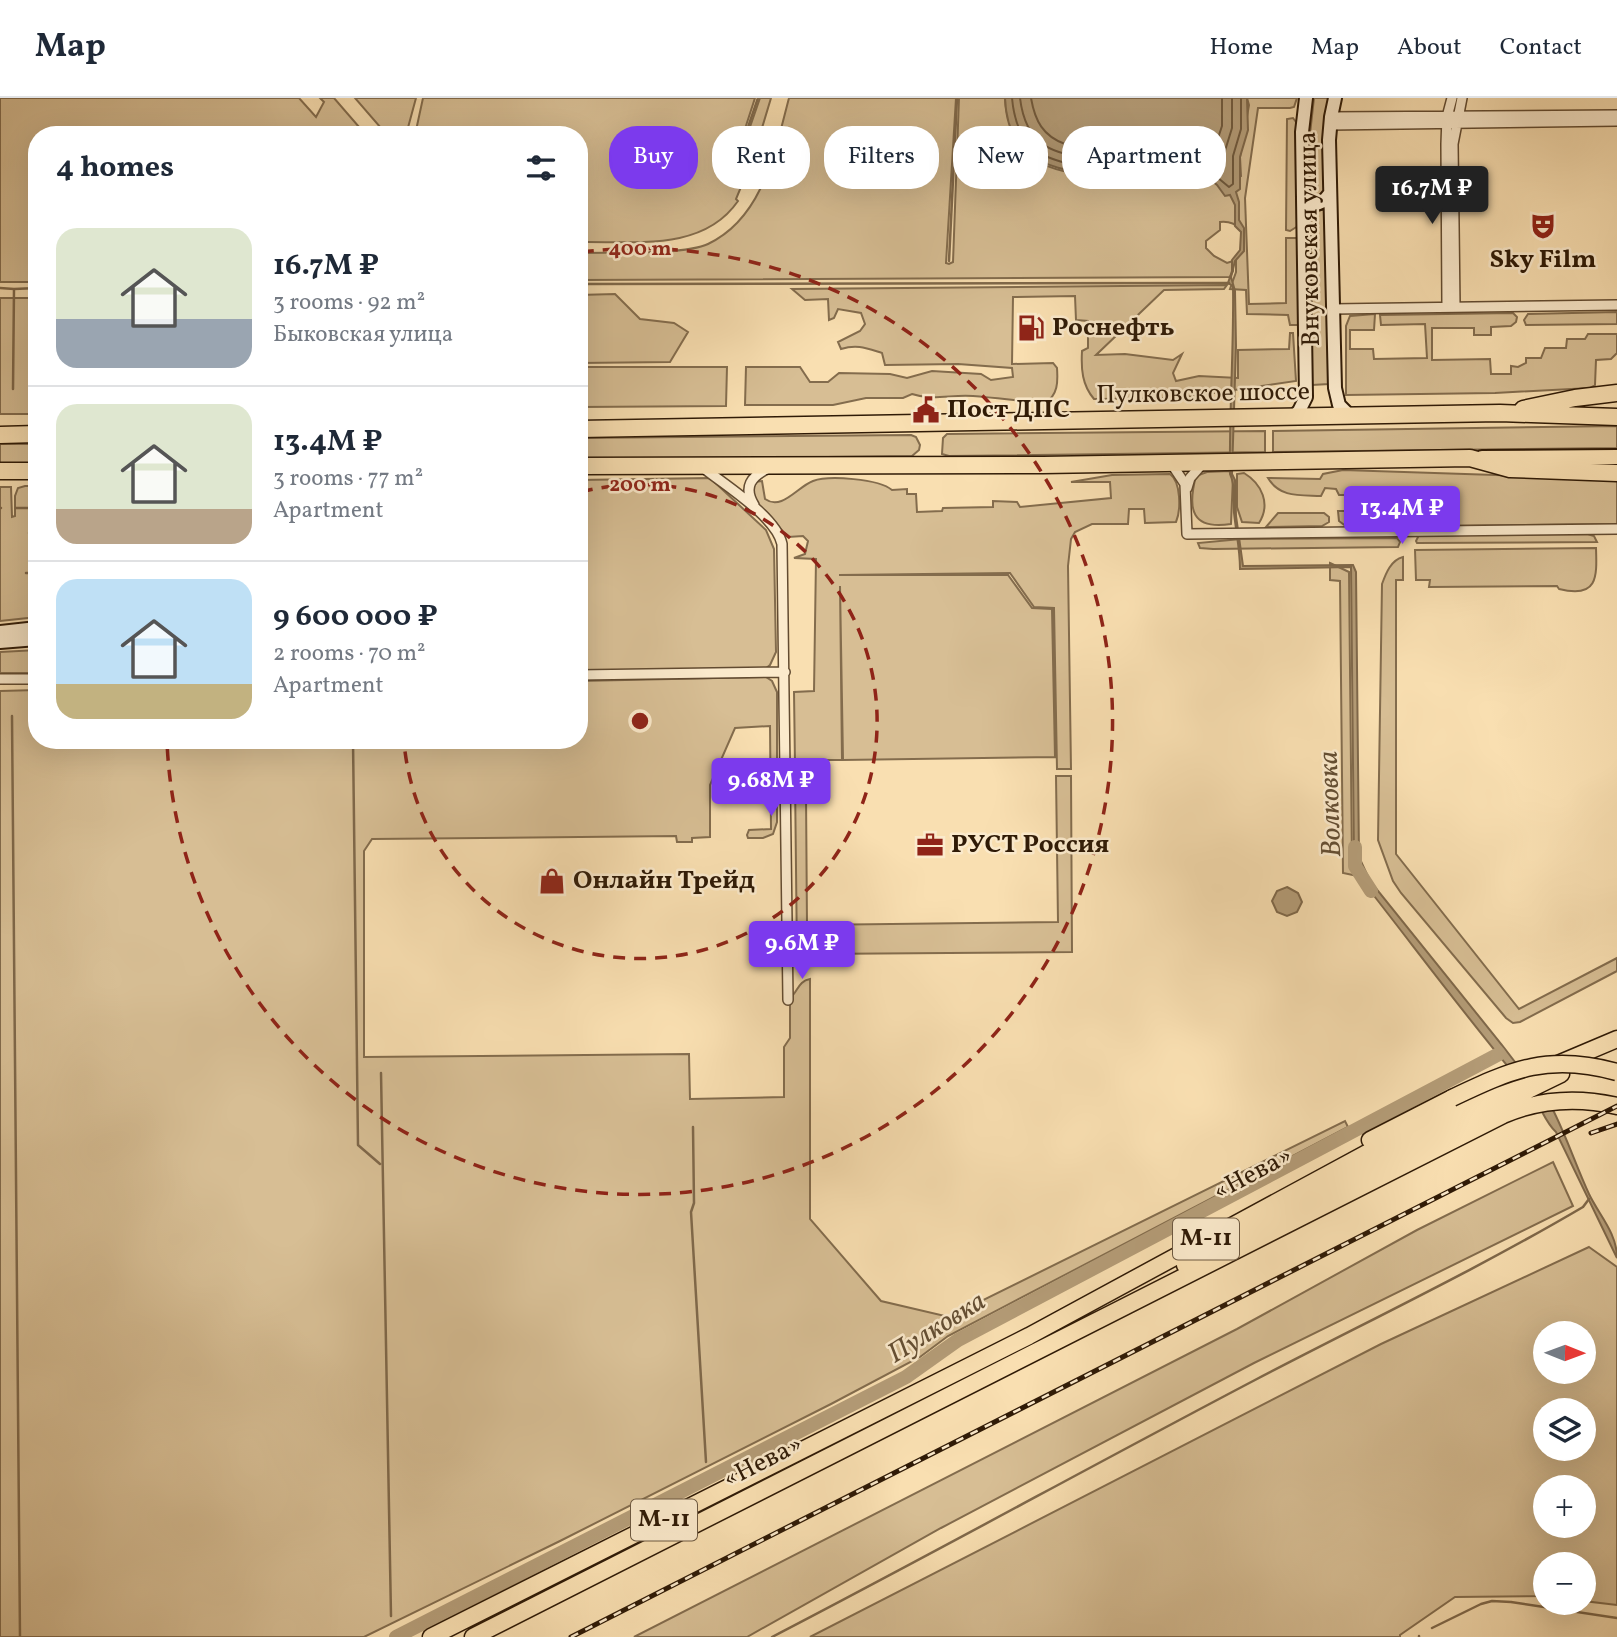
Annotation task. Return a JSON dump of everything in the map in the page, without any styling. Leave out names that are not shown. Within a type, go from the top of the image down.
[{"type":"highway","points":[[1500,413],[1575,398],[1617,393]]},
{"type":"highway","name":"Пулковское шоссе","points":[[588,429],[1500,413],[1617,417]]},
{"type":"highway","points":[[0,435],[28,435]]},
{"type":"highway","points":[[588,466],[1043,466],[1470,458],[1510,469],[1617,473]]},
{"type":"highway","points":[[0,471],[28,471]]},
{"type":"highway","points":[[1459,1115],[1617,1039]]},
{"type":"highway","points":[[1459,1115],[1617,1050]]},
{"type":"highway","points":[[1459,1115],[1510,1071],[1532,1066],[1574,1063],[1617,1072]]},
{"type":"highway","points":[[1459,1115],[1574,1100],[1617,1105]]},
{"type":"highway","name":"«Нева»","points":[[473,1637],[1038,1350],[1059,1335],[1459,1115]]},
{"type":"highway","name":"«Нева»","points":[[431,1637],[897,1402],[956,1366],[1237,1210],[1459,1115]]},
{"type":"main road","points":[[1470,458],[1617,457]]},
{"type":"street","name":"Внуковская улица","points":[[1292,418],[1300,411],[1306,397],[1302,132],[1306,98]]},
{"type":"street","name":"Внуковская улица","points":[[1335,98],[1330,121],[1335,397],[1350,416]]},
{"type":"street","points":[[1451,307],[1452,98]]},
{"type":"street","points":[[1451,120],[1462,98]]},
{"type":"street","points":[[1451,120],[1617,115]]},
{"type":"street","points":[[1330,121],[1617,121]]},
{"type":"street","points":[[1304,192],[1307,202],[1315,204],[1324,201],[1330,193]]},
{"type":"street","points":[[1333,309],[1617,305]]},
{"type":"street","points":[[1186,490],[1204,461]]},
{"type":"street","points":[[1171,462],[1183,478],[1186,490],[1187,534],[1617,529]]},
{"type":"street","points":[[700,465],[730,486],[774,527],[782,544],[788,1000]]},
{"type":"street","points":[[756,510],[749,496],[748,485],[757,474],[774,466]]},
{"type":"street","points":[[0,632],[28,629]]},
{"type":"street","points":[[0,642],[28,640]]},
{"type":"street","points":[[588,675],[785,673]]},
{"type":"street","points":[[0,679],[28,679]]},
{"type":"shaded area","points":[[0,98],[299,98],[316,117],[324,102],[320,98],[334,98],[358,126],[28,126],[28,282],[0,282]]},
{"type":"shaded area","points":[[355,98],[416,98],[408,126],[379,126]]},
{"type":"shaded area","points":[[423,98],[755,98],[746,126],[712,126],[712,189],[740,189],[736,199],[738,201],[723,217],[706,229],[666,240],[588,242],[588,126],[417,126]]},
{"type":"shaded area","points":[[760,98],[771,98],[763,126],[750,126]]},
{"type":"shaded area","points":[[789,98],[956,98],[946,263],[949,264],[953,262],[956,189],[1048,189],[1048,166],[1062,170],[1062,189],[1226,189],[1226,181],[1241,176],[1240,157],[1249,105],[1247,98],[1297,98],[1294,107],[1258,108],[1245,198],[1249,304],[1286,303],[1286,238],[1296,238],[1299,241],[1298,325],[1290,325],[1288,315],[1247,314],[1246,290],[1230,289],[1236,272],[1236,258],[1242,251],[1243,231],[1227,222],[1220,222],[1220,230],[1206,241],[1206,248],[1227,263],[1233,261],[1230,277],[588,280],[588,253],[697,248],[727,232],[742,218],[760,189],[810,189],[810,126],[782,126]]},
{"type":"shaded area","points":[[959,98],[1005,98],[1011,126],[958,126]]},
{"type":"shaded area","points":[[1314,98],[1332,98],[1327,193],[1315,199],[1309,188]]},
{"type":"shaded area","points":[[1293,118],[1296,122],[1298,226],[1290,231],[1286,230],[1287,119]]},
{"type":"shaded area","points":[[1309,210],[1326,210],[1329,384],[1312,385]]},
{"type":"shaded area","points":[[1227,285],[1224,289],[1164,290],[1096,355],[1125,354],[1173,360],[1182,354],[1173,373],[1176,381],[1199,376],[1238,378],[1238,350],[1289,349],[1290,333],[1293,333],[1296,381],[1179,398],[1094,399],[1087,388],[1082,370],[1082,351],[1088,348],[1088,321],[1076,320],[1075,296],[1013,297],[1012,364],[1053,363],[1057,368],[1055,392],[1045,403],[973,396],[927,397],[912,394],[903,398],[866,398],[833,405],[745,405],[746,367],[800,367],[810,382],[828,382],[839,373],[890,374],[907,378],[932,371],[981,374],[991,380],[1013,377],[1012,368],[958,364],[885,365],[882,353],[857,347],[841,349],[838,342],[860,331],[865,324],[861,313],[838,309],[834,318],[829,320],[828,299],[805,300],[792,289]]},
{"type":"shaded area","points":[[615,294],[640,319],[674,323],[688,332],[670,362],[588,363],[588,295]]},
{"type":"shaded area","points":[[0,298],[28,298],[28,414],[0,414]]},
{"type":"shaded area","points":[[1617,312],[1617,324],[1526,325],[1524,320],[1528,314]]},
{"type":"shaded area","points":[[1513,313],[1517,317],[1516,322],[1511,326],[1491,327],[1491,335],[1474,335],[1474,328],[1432,328],[1432,360],[1490,359],[1491,374],[1511,374],[1511,366],[1518,367],[1526,363],[1526,358],[1541,358],[1545,348],[1566,348],[1567,339],[1585,339],[1588,334],[1617,334],[1617,353],[1611,359],[1596,360],[1595,385],[1590,388],[1495,393],[1346,395],[1346,326],[1350,316],[1375,314],[1374,330],[1350,330],[1350,349],[1373,349],[1374,359],[1427,358],[1425,324],[1381,325],[1380,315]]},
{"type":"shaded area","points":[[588,367],[727,367],[726,406],[588,407]]},
{"type":"shaded area","points":[[1617,426],[1617,448],[1273,452],[1273,431]]},
{"type":"shaded area","points":[[1265,431],[1265,452],[942,454],[943,438],[947,434]]},
{"type":"shaded area","points":[[911,435],[916,437],[920,445],[919,450],[912,456],[588,460],[588,438]]},
{"type":"shaded area","points":[[0,444],[28,444],[28,464],[0,465]]},
{"type":"shaded area","points":[[1343,470],[1617,479],[1617,524],[1347,527],[1339,521],[1338,511],[1354,511],[1354,495],[1339,495],[1336,489],[1325,488],[1321,496],[1291,494],[1278,489],[1268,478],[1320,479],[1323,474]]},
{"type":"shaded area","points":[[1229,471],[1233,477],[1231,524],[1208,524],[1200,520],[1193,508],[1196,476],[1207,472]]},
{"type":"shaded area","points":[[1244,473],[1256,483],[1263,495],[1263,516],[1259,523],[1242,522],[1237,507],[1237,474]]},
{"type":"shaded area","points":[[1170,474],[1174,478],[1179,496],[1176,522],[1145,523],[1144,509],[1129,509],[1128,524],[1092,524],[1075,532],[1071,539],[1068,566],[1071,769],[1057,769],[1054,608],[1034,607],[1010,573],[839,575],[1008,575],[1032,608],[1052,609],[1055,757],[843,760],[840,586],[842,760],[815,760],[816,766],[800,768],[795,765],[794,692],[814,691],[816,559],[794,558],[805,554],[808,541],[803,536],[788,537],[751,496],[754,482],[762,481],[765,499],[777,502],[820,479],[866,481],[892,490],[907,489],[907,494],[916,494],[917,512],[942,511],[943,508],[993,507],[993,501],[1017,502],[1020,507],[1111,498],[1110,482],[1071,482],[1112,475]]},
{"type":"shaded area","points":[[710,478],[766,530],[774,549],[776,652],[770,665],[765,669],[588,671],[588,480]]},
{"type":"shaded area","points":[[28,486],[28,618],[0,621],[0,487],[11,487],[12,517],[15,516],[15,496],[18,488]]},
{"type":"shaded area","points":[[1278,513],[1324,513],[1329,517],[1329,522],[1322,526],[1266,527]]},
{"type":"shaded area","points":[[1419,535],[1594,536],[1597,542],[1416,541]]},
{"type":"shaded area","points":[[1397,538],[1400,542],[1398,547],[1213,549],[1200,548],[1198,543],[1241,539]]},
{"type":"shaded area","points":[[1596,548],[1595,576],[1588,588],[1581,591],[1559,589],[1557,586],[1429,587],[1430,580],[1416,580],[1415,550]]},
{"type":"shaded area","points":[[1403,557],[1403,580],[1396,580],[1396,854],[1519,1009],[1617,958],[1617,971],[1520,1022],[1513,1023],[1506,1018],[1401,893],[1393,881],[1378,840],[1382,584],[1392,564]]},
{"type":"shaded area","points":[[1330,563],[1349,572],[1352,864],[1358,876],[1343,873],[1340,581],[1330,580]]},
{"type":"shaded area","points":[[28,650],[28,673],[0,673],[0,652]]},
{"type":"shaded area","points":[[766,677],[772,681],[777,692],[777,822],[773,834],[763,838],[748,838],[747,835],[749,830],[771,829],[770,726],[735,728],[710,785],[710,837],[692,838],[692,842],[677,842],[676,836],[372,839],[364,851],[364,1057],[689,1054],[690,1099],[784,1097],[784,1047],[790,1038],[790,998],[803,982],[810,979],[810,1219],[881,1301],[949,1317],[1345,1121],[1348,1127],[948,1336],[920,1357],[831,1404],[364,1637],[0,1637],[0,691],[28,690],[28,749],[588,749],[588,681]]},
{"type":"shaded area","points":[[1056,776],[1071,776],[1072,952],[810,954],[810,958],[797,957],[797,777],[801,780],[806,794],[807,925],[1058,922]]},
{"type":"shaded area","points":[[1553,1162],[1573,1206],[1254,1363],[941,1528],[747,1637],[634,1637],[1237,1329],[1417,1230]]},
{"type":"shaded area","points":[[1589,1247],[1617,1267],[1617,1605],[1596,1602],[1596,1552],[1533,1552],[1533,1596],[1455,1597],[1400,1637],[810,1637],[1381,1344]]},
{"type":"water","points":[[1005,98],[1247,98],[1248,130],[1240,157],[1240,189],[1236,192],[1239,220],[1244,228],[1244,251],[1235,261],[1231,277],[1235,291],[1236,346],[1232,474],[1235,480],[1236,516],[1243,566],[1353,565],[1356,572],[1359,857],[1370,881],[1552,1108],[1589,1194],[1611,1232],[1617,1258],[1556,1132],[1534,1098],[1364,883],[1354,862],[1351,567],[1240,569],[1234,513],[1234,488],[1230,474],[1233,286],[1228,283],[1232,260],[1240,250],[1241,232],[1235,226],[1235,205],[1230,195],[1225,196],[1220,189],[1226,189],[1226,126],[1062,126],[1062,169],[1048,164],[1048,126],[1010,126]]},
{"type":"water","points":[[1287,887],[1298,893],[1302,902],[1297,912],[1287,916],[1277,912],[1272,901],[1277,891]]},
{"type":"waterway","points":[[748,126],[758,98]]},
{"type":"waterway","points":[[949,261],[957,98]]},
{"type":"waterway","points":[[588,284],[1229,283]]},
{"type":"waterway","points":[[0,288],[14,289],[13,389]]},
{"type":"waterway","points":[[14,289],[28,288]]},
{"type":"waterway","points":[[16,508],[28,508]]},
{"type":"waterway","points":[[12,716],[20,1637]]},
{"type":"waterway","points":[[353,749],[358,1145],[380,1164]]},
{"type":"waterway","name":"Волковка","points":[[1355,847],[1355,866],[1371,891]]},
{"type":"waterway","name":"Пулковка","points":[[396,1637],[906,1377],[958,1340],[1499,1054]]},
{"type":"waterway","points":[[381,1073],[391,1616]]},
{"type":"waterway","points":[[693,1127],[694,1203],[691,1212],[706,1462]]},
{"type":"waterway","points":[[772,1637],[1255,1380],[1502,1253],[1583,1207],[1589,1199]]},
{"type":"waterway","points":[[1432,1628],[1492,1601],[1617,1618]]},
{"type":"railway","points":[[571,1637],[1617,1106]]},
{"type":"railway","points":[[1591,1133],[1617,1124]]},
{"type":"place","name":"Sky Film","points":[[1543,226]]},
{"type":"place","name":"Роснефть","points":[[1031,328]]},
{"type":"place","name":"Пост ДПС","points":[[926,410]]},
{"type":"place","name":"РУСТ Россия","points":[[930,845]]},
{"type":"place","name":"Онлайн Трейд","points":[[552,881]]}]
